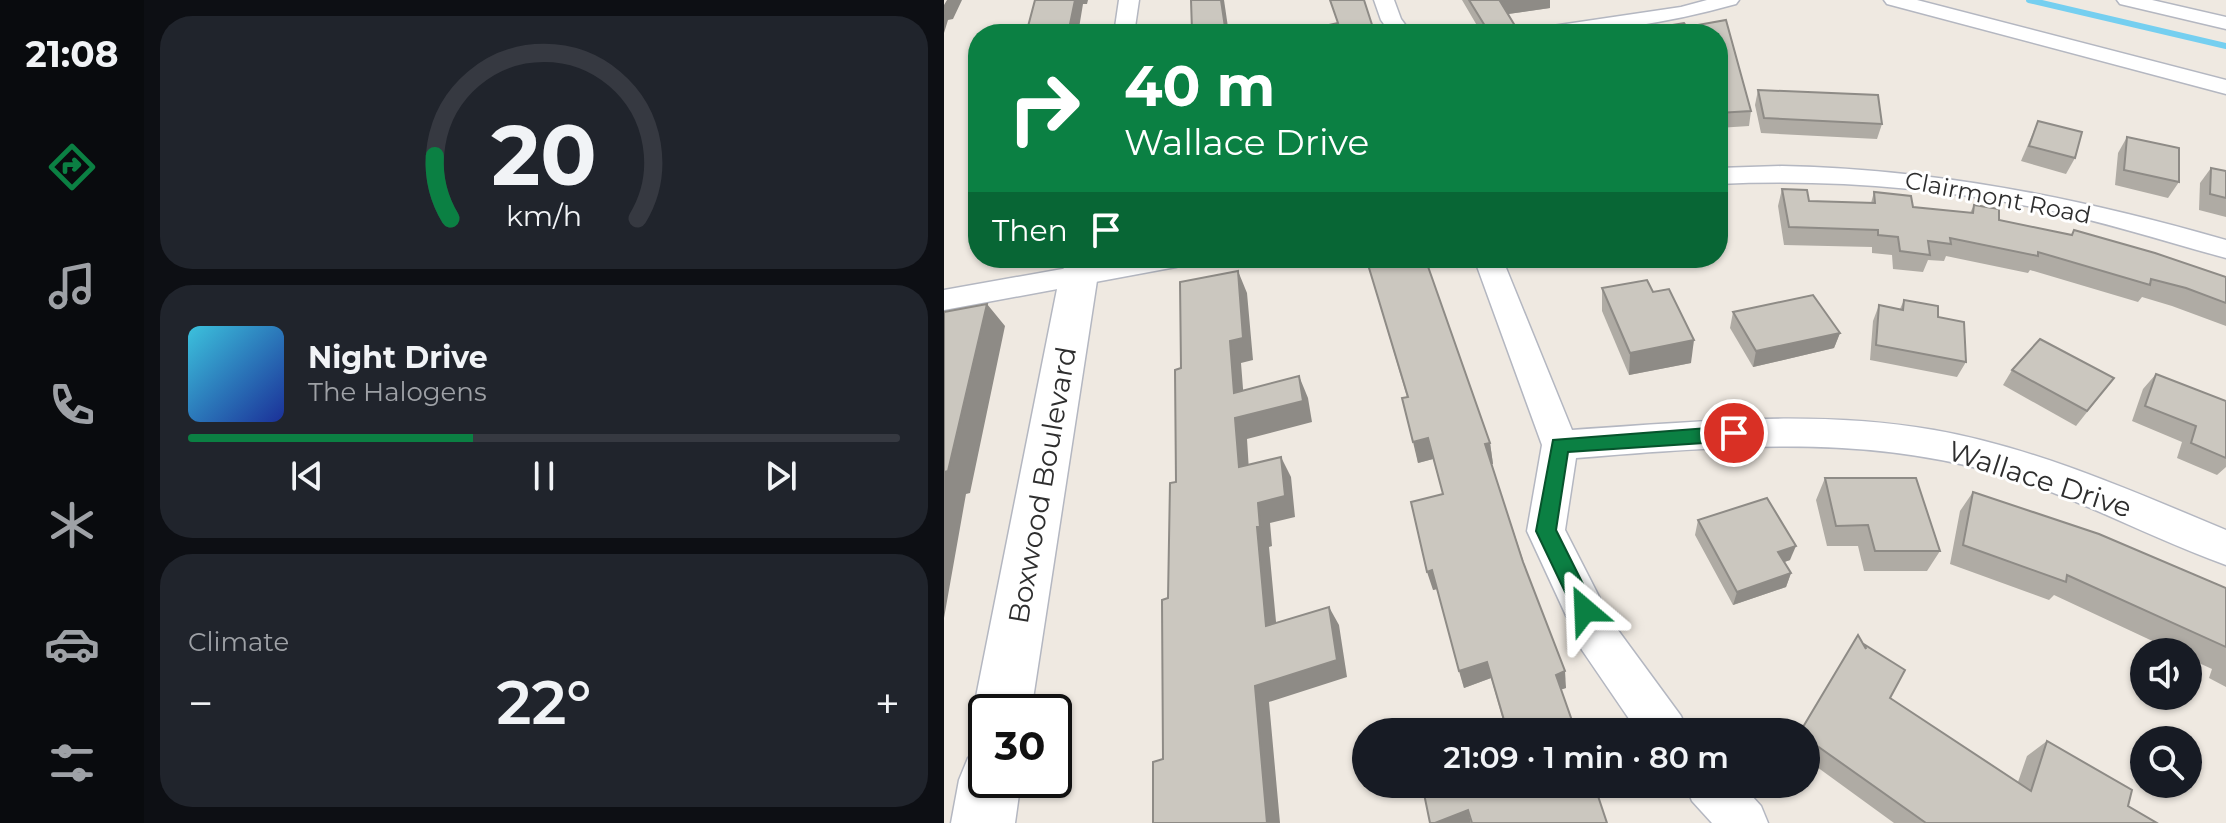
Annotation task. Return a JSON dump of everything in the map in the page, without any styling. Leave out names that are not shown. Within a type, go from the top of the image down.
[{"type":"street","points":[[1125,24],[1129,0]]},
{"type":"street","points":[[1384,0],[1394,24]]},
{"type":"street","points":[[1607,24],[1682,13],[1729,0]]},
{"type":"street","points":[[1894,0],[2226,87]]},
{"type":"street","points":[[2127,0],[2226,23]]},
{"type":"street","name":"Clairmont Road","points":[[1728,176],[1850,175],[1935,182],[2024,197],[2226,249]]},
{"type":"street","points":[[944,300],[1073,268]]},
{"type":"street","name":"Boxwood Boulevard","points":[[1005,694],[1081,268]]},
{"type":"street","points":[[1492,268],[1560,445],[1546,531],[1597,636],[1655,718]]},
{"type":"street","name":"Wallace Drive","points":[[1560,445],[1734,433],[1858,436],[1934,444],[2012,464],[2124,504],[2226,548]]},
{"type":"street","points":[[983,823],[987,798]]},
{"type":"street","points":[[1722,798],[1744,823]]},
{"type":"building","points":[[1035,0],[1075,0],[1070,24],[1029,24]]},
{"type":"building","points":[[1191,0],[1221,0],[1225,24],[1192,24]]},
{"type":"building","points":[[1330,0],[1364,0],[1372,24],[1334,24],[1338,23]]},
{"type":"building","points":[[1469,0],[1509,0],[1500,1],[1514,24],[1484,24]]},
{"type":"building","points":[[1726,20],[1727,24],[1704,24]]},
{"type":"building","points":[[1728,27],[1751,111],[1728,112]]},
{"type":"building","points":[[1758,90],[1878,95],[1882,124],[1764,118]]},
{"type":"building","points":[[2038,121],[2082,132],[2075,158],[2029,146]]},
{"type":"building","points":[[2127,137],[2179,148],[2179,182],[2124,170]]},
{"type":"building","points":[[2211,168],[2226,171],[2226,198],[2210,194]]},
{"type":"building","points":[[1782,189],[1807,190],[1809,201],[1875,203],[1874,192],[1911,196],[1913,207],[1973,213],[1974,205],[1999,209],[1999,220],[2072,235],[2074,230],[2226,277],[2226,303],[2186,288],[2151,279],[2150,285],[2038,252],[2038,256],[1950,238],[1951,244],[1928,241],[1930,255],[1900,251],[1898,237],[1878,235],[1878,230],[1789,227]]},
{"type":"building","points":[[1369,268],[1429,268],[1490,443],[1485,444],[1523,562],[1565,671],[1556,675],[1571,718],[1503,718],[1487,662],[1459,671],[1432,570],[1427,572],[1411,502],[1443,494],[1428,438],[1413,442],[1402,398],[1408,397]]},
{"type":"building","points":[[1238,271],[1243,338],[1230,341],[1234,393],[1299,376],[1303,401],[1235,418],[1239,467],[1281,457],[1285,496],[1258,503],[1260,527],[1257,527],[1266,626],[1329,607],[1337,660],[1255,686],[1267,823],[1153,823],[1153,762],[1163,759],[1162,600],[1168,598],[1170,483],[1176,482],[1175,370],[1181,368],[1180,282]]},
{"type":"building","points":[[1647,280],[1653,292],[1669,289],[1694,340],[1630,353],[1602,288]]},
{"type":"building","points":[[1813,295],[1840,333],[1756,351],[1733,312]]},
{"type":"building","points":[[1904,300],[1938,306],[1938,317],[1964,322],[1966,362],[1876,345],[1879,305],[1903,310]]},
{"type":"building","points":[[987,304],[948,471],[944,472],[944,312]]},
{"type":"building","points":[[2040,339],[2114,378],[2087,411],[2012,370]]},
{"type":"building","points":[[2156,374],[2226,401],[2226,458],[2191,443],[2196,426],[2145,406]]},
{"type":"building","points":[[1825,478],[1916,478],[1940,551],[1875,551],[1868,525],[1836,526]]},
{"type":"building","points":[[1973,492],[2099,534],[2226,588],[2226,647],[2067,575],[2066,582],[1963,545]]},
{"type":"building","points":[[1767,498],[1796,546],[1778,552],[1791,573],[1737,592],[1698,520]]},
{"type":"building","points":[[1858,635],[1866,649],[1865,645],[1905,670],[1890,698],[2031,791],[2047,741],[2130,789],[2128,806],[2157,823],[1926,823],[1820,748],[1820,718],[1808,718]]},
{"type":"building","points":[[1425,798],[1599,798],[1607,823],[1472,823],[1468,810],[1430,823]]},
{"type":"waterway","points":[[2029,0],[2226,46]]},
{"type":"route","points":[[1585,610],[1546,531],[1560,445],[1734,433]]}]
